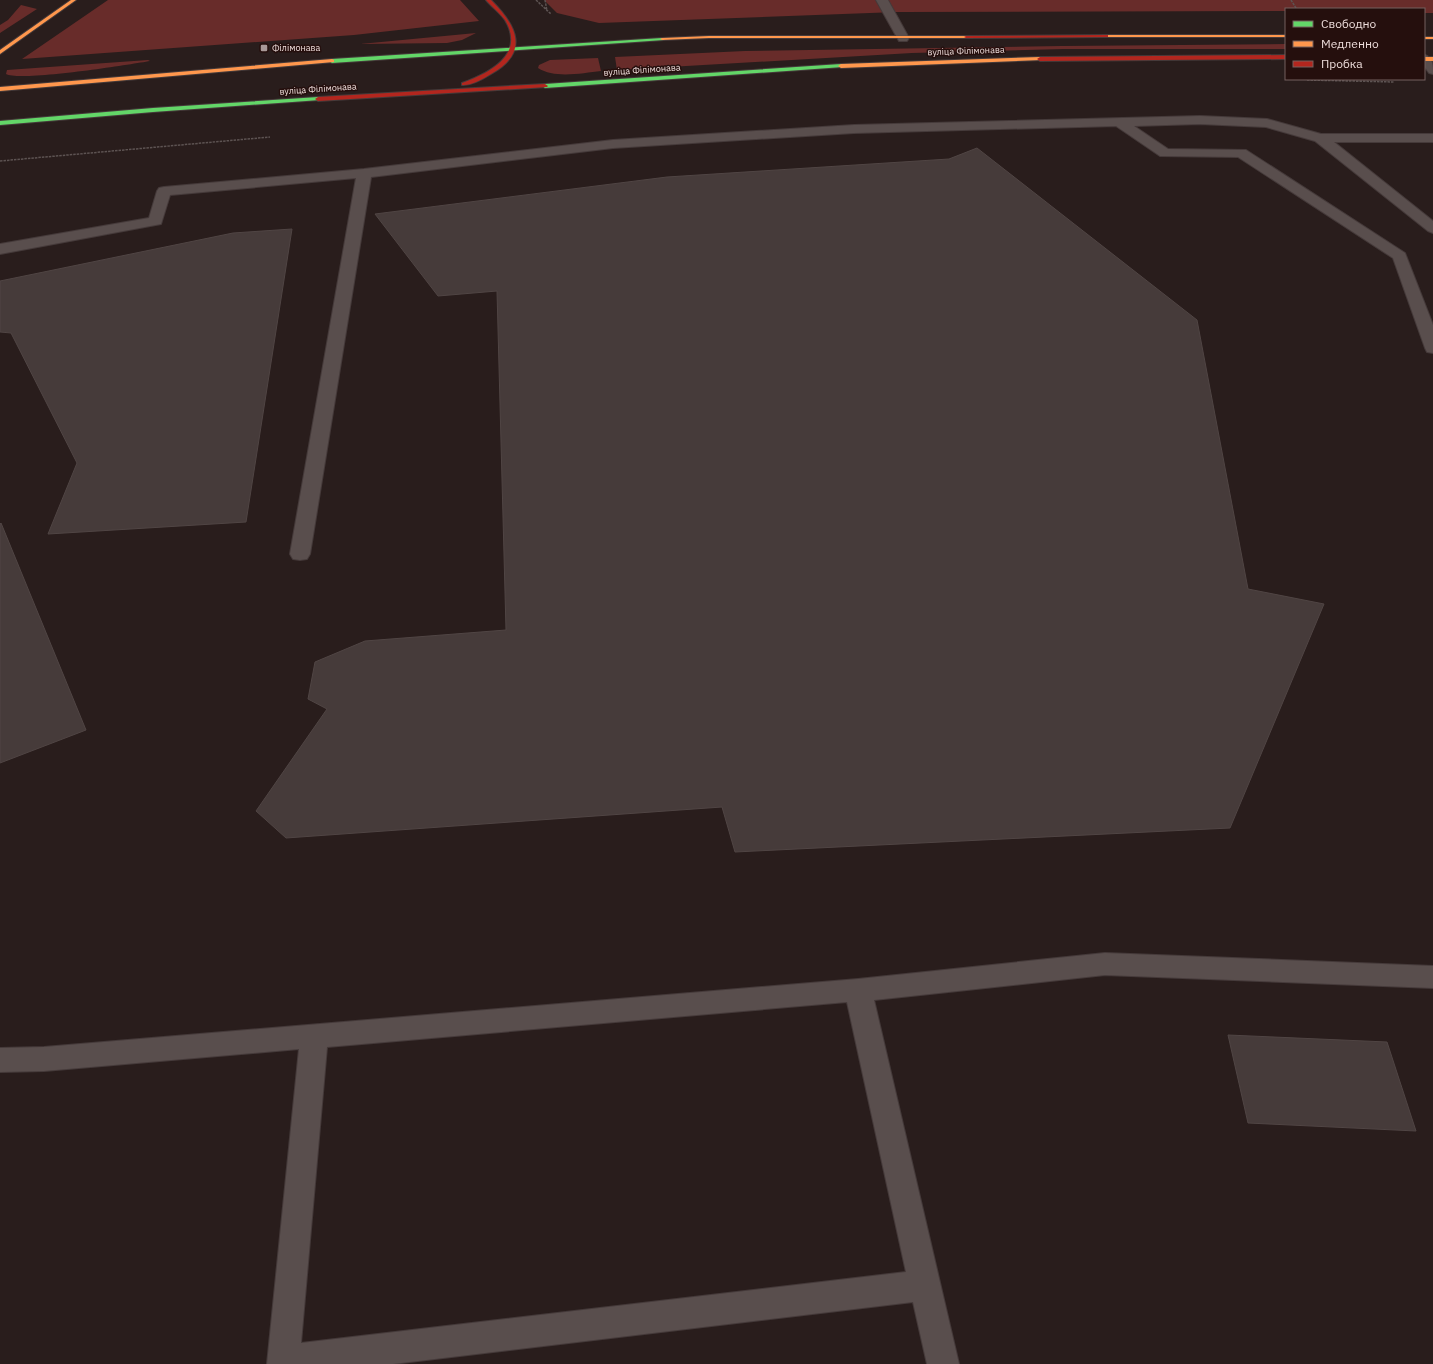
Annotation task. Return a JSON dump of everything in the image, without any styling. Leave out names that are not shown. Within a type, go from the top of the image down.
[{"type":"main road","points":[[0,52],[74,0]]},
{"type":"main road","points":[[422,92],[466,84],[486,76],[498,69],[506,61],[512,48],[513,41],[509,24],[488,0]]},
{"type":"main road","name":"вуліца Філімонава","points":[[0,89],[265,66],[512,48],[709,37],[903,38],[1285,36]]},
{"type":"main road","name":"вуліца Філімонава","points":[[0,123],[98,114],[422,92],[612,82],[912,62],[1075,58],[1285,57]]},
{"type":"lane","points":[[882,0],[903,38]]},
{"type":"lane","points":[[1427,59],[1433,70]]},
{"type":"lane","points":[[0,249],[156,221],[164,191],[364,173],[613,144],[854,129],[1200,120],[1267,123],[1320,138],[1433,138]]},
{"type":"lane","points":[[1119,122],[1165,153],[1241,153],[1400,256],[1433,348]]},
{"type":"lane","points":[[1320,138],[1433,228]]},
{"type":"lane","points":[[300,554],[364,173]]},
{"type":"lane","points":[[0,1060],[44,1059],[314,1037],[858,990],[1105,964],[1433,977]]},
{"type":"lane","points":[[858,990],[943,1364]]},
{"type":"lane","points":[[314,1037],[283,1362],[925,1285]]},
{"type":"path","points":[[536,0],[548,11],[545,0]]},
{"type":"path","points":[[1290,0],[1296,8]]},
{"type":"shaded area","points":[[108,0],[460,0],[479,21],[354,35],[22,59]]},
{"type":"shaded area","points":[[544,0],[1433,0],[1433,13],[1425,13],[1425,8],[1285,8],[1285,11],[897,12],[599,23],[557,13]]},
{"type":"shaded area","points":[[21,5],[37,9],[0,33],[0,25],[8,20]]},
{"type":"shaded area","points":[[476,33],[462,40],[447,43],[360,44]]},
{"type":"shaded area","points":[[1285,44],[1285,49],[1064,49],[912,53],[617,70],[615,57],[745,51]]},
{"type":"shaded area","points":[[598,58],[601,71],[577,74],[560,74],[538,68],[539,65],[550,60]]},
{"type":"shaded area","points":[[150,61],[52,74],[15,76],[6,74],[7,70]]},
{"type":"building","points":[[977,148],[1197,320],[1248,589],[1324,604],[1230,828],[735,852],[722,807],[286,838],[256,811],[327,709],[308,699],[315,662],[365,641],[506,630],[497,291],[438,296],[375,214],[667,177],[949,159]]},
{"type":"building","points":[[292,229],[246,522],[48,534],[77,463],[11,333],[0,332],[0,281],[233,233]]},
{"type":"building","points":[[1,523],[86,730],[0,763],[0,524]]},
{"type":"building","points":[[1228,1035],[1387,1042],[1416,1131],[1248,1123]]},
{"type":"traffic: fast","points":[[332,61],[662,39]]},
{"type":"traffic: fast","points":[[545,86],[841,66]]},
{"type":"traffic: fast","points":[[0,123],[153,110],[318,99]]},
{"type":"traffic: slow","points":[[0,52],[74,0]]},
{"type":"traffic: slow","points":[[1106,36],[1285,36]]},
{"type":"traffic: slow","points":[[662,39],[709,37],[966,37]]},
{"type":"traffic: slow","points":[[1425,38],[1433,38]]},
{"type":"traffic: slow","points":[[841,66],[1040,59]]},
{"type":"traffic: slow","points":[[1425,59],[1433,59]]},
{"type":"traffic: slow","points":[[0,89],[332,61]]},
{"type":"traffic: jam","points":[[464,84],[485,76],[495,70],[509,56],[513,46],[513,36],[507,20],[488,0]]},
{"type":"traffic: jam","points":[[966,37],[1106,36]]},
{"type":"traffic: jam","points":[[1040,59],[1285,57]]},
{"type":"traffic: jam","points":[[318,99],[545,86]]},
{"type":"place","name":"Філімонава","points":[[264,48]]}]
